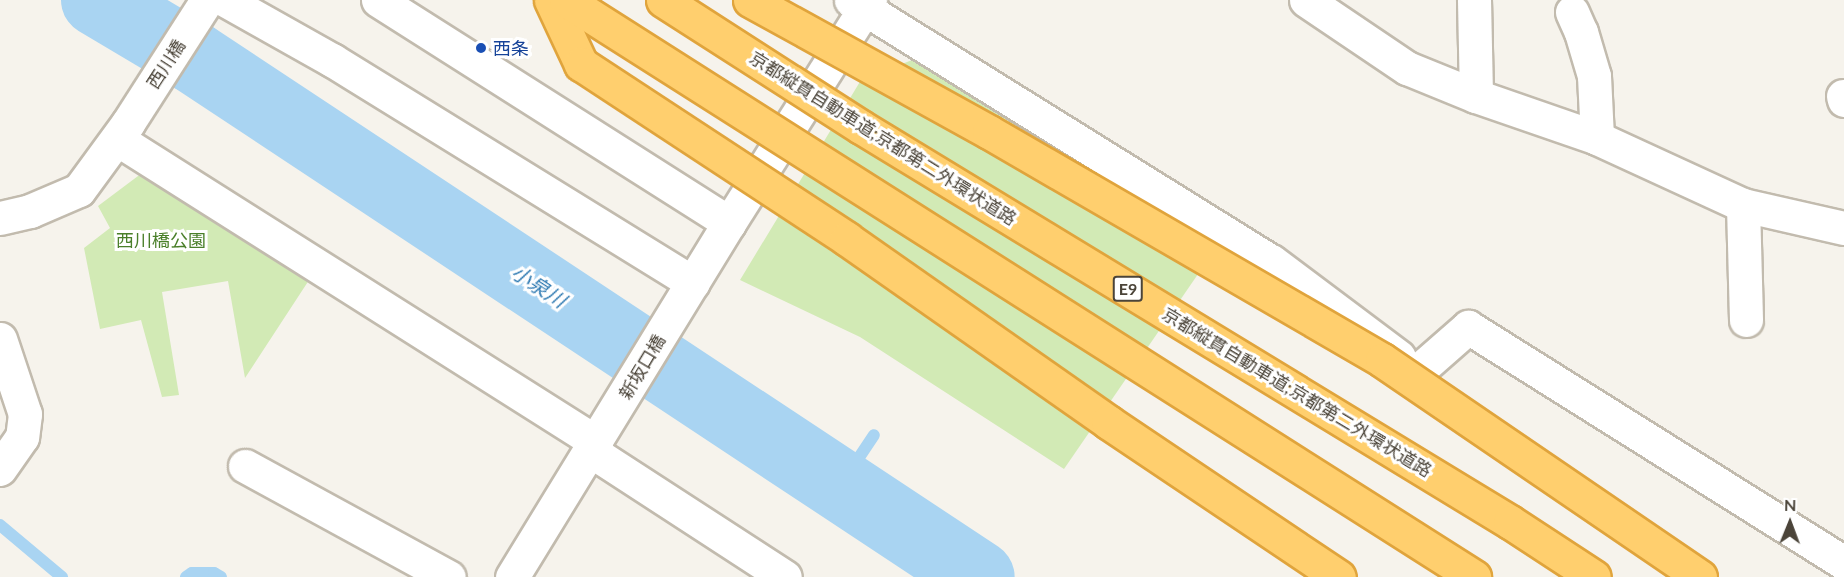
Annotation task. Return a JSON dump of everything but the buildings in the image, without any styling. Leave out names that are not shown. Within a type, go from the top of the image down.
[{"type":"highway","points":[[551,0],[581,64],[847,239],[1108,422],[1339,577]]},
{"type":"highway","points":[[566,0],[1474,577]]},
{"type":"highway","name":"京都縦貫自動車道;京都第二外環状道路","points":[[663,0],[861,127],[1510,522],[1594,577]]},
{"type":"highway","points":[[750,0],[989,132],[1382,360],[1700,577]]},
{"type":"street","points":[[378,0],[729,223]]},
{"type":"street","points":[[1306,0],[1407,68],[1476,96],[1597,138],[1743,205],[1844,228]]},
{"type":"street","points":[[1474,0],[1476,96]]},
{"type":"street","points":[[212,2],[342,66],[686,294]]},
{"type":"street","name":"西川橋","points":[[0,218],[30,211],[79,190],[212,2]]},
{"type":"street","points":[[861,3],[1272,261],[1686,577]]},
{"type":"street","name":"新坂口橋","points":[[512,577],[598,441],[861,3]]},
{"type":"street","points":[[1572,12],[1581,32],[1594,76],[1597,138]]},
{"type":"street","points":[[1843,96],[1844,100]]},
{"type":"street","points":[[122,131],[598,441],[785,577]]},
{"type":"street","points":[[1743,205],[1746,320]]},
{"type":"street","points":[[1418,372],[1468,327],[1844,563]]},
{"type":"street","points":[[0,339],[25,414],[22,437],[0,469]]},
{"type":"street","points":[[245,466],[449,577]]},
{"type":"green space","points":[[930,53],[1207,261],[1064,469],[860,337],[740,280],[861,80]]},
{"type":"green space","name":"西川橋公園","points":[[146,170],[313,274],[245,378],[228,281],[162,292],[179,395],[162,397],[141,320],[100,329],[84,248],[110,228],[98,206]]},
{"type":"waterway","name":"小泉川","points":[[97,0],[193,57],[979,577]]},
{"type":"waterway","points":[[840,486],[874,435]]},
{"type":"waterway","points":[[0,525],[62,577]]},
{"type":"waterway","points":[[186,577],[192,573],[214,573],[221,577]]},
{"type":"place","name":"西条","points":[[481,48]]}]
